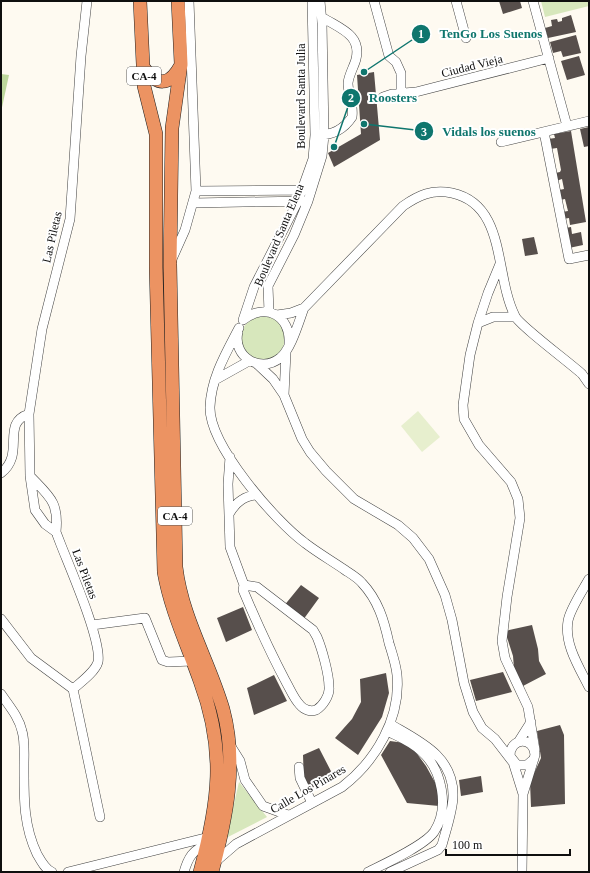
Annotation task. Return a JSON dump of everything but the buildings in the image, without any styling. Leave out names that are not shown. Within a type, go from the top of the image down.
[{"type":"highway","name":"CA-4","points":[[140,1],[144,86],[156,134],[156,267],[162,560],[171,607],[209,709],[216,738],[217,788],[208,841],[200,872]]},
{"type":"highway","name":"CA-4","points":[[178,1],[181,64],[172,128],[170,264],[174,484],[178,579],[188,620],[223,711],[230,761],[226,810],[213,868]]},
{"type":"highway","points":[[179,24],[191,47]]},
{"type":"highway","points":[[143,67],[152,79],[161,82],[168,80],[175,75],[181,64]]},
{"type":"street","name":"Las Piletas","points":[[56,532],[45,524],[35,510],[30,476],[29,414],[42,329],[70,219],[81,56],[87,1]]},
{"type":"street","points":[[170,264],[185,230],[194,203],[196,191],[189,1]]},
{"type":"street","name":"Boulevard Santa Julia","points":[[312,1],[320,135]]},
{"type":"street","name":"Boulevard Santa Elena","points":[[273,313],[268,286],[294,235],[308,201],[307,190],[322,156],[320,135],[322,17],[320,1]]},
{"type":"street","points":[[374,1],[389,56],[396,62],[401,73],[401,93]]},
{"type":"street","points":[[456,1],[466,38]]},
{"type":"street","points":[[533,1],[567,126]]},
{"type":"street","points":[[320,135],[340,130],[352,117],[352,103],[348,82],[357,51],[355,40],[349,33],[322,17]]},
{"type":"street","name":"Ciudad Vieja","points":[[383,97],[401,93],[416,92],[549,58]]},
{"type":"street","points":[[500,142],[589,121]]},
{"type":"street","points":[[544,132],[569,259],[589,255]]},
{"type":"street","points":[[196,191],[307,190]]},
{"type":"street","points":[[307,190],[298,201],[254,287],[236,337],[238,346],[242,354],[273,379],[284,395],[302,439],[310,452],[326,471],[354,499],[398,526],[413,538],[429,559],[446,596],[464,683],[473,712],[482,728],[495,738],[513,761],[522,766],[527,766],[534,755],[531,744],[523,741],[517,742],[495,738]]},
{"type":"street","points":[[241,324],[251,314],[259,312],[291,314],[304,308],[403,206],[414,198],[427,193],[442,192],[456,194],[470,200],[482,210],[490,222],[503,281],[515,317],[582,374],[589,384]]},
{"type":"street","points":[[194,203],[308,201]]},
{"type":"street","points":[[500,264],[478,323],[469,362],[463,405],[464,419],[479,445],[511,482],[518,499],[520,518],[506,604],[502,641],[505,658],[528,707],[534,755],[523,794],[522,872]]},
{"type":"street","points":[[215,380],[253,362],[274,362],[288,348],[304,308]]},
{"type":"street","points":[[273,313],[288,328],[284,395]]},
{"type":"street","points":[[478,323],[493,317],[515,317]]},
{"type":"street","name":"Calle Los Pinares","points":[[213,868],[236,844],[342,787],[355,777],[379,746],[395,711],[397,674],[386,625],[372,595],[361,581],[304,542],[285,525],[257,495],[225,450],[211,415],[210,399],[222,360],[241,324]]},
{"type":"street","points":[[1,473],[7,469],[13,457],[14,425],[17,420],[29,414]]},
{"type":"street","points":[[230,457],[230,547],[244,584],[243,590],[276,665],[300,706],[311,711],[316,710],[326,699],[330,688],[317,637],[313,630],[257,587],[244,584]]},
{"type":"street","name":"Las Piletas","points":[[30,476],[56,506],[56,532],[92,625],[97,648],[98,662],[92,671],[73,689]]},
{"type":"street","points":[[229,515],[234,506],[240,500],[249,496],[257,495]]},
{"type":"street","points":[[589,579],[568,620],[568,638],[572,653],[589,688]]},
{"type":"street","points":[[92,625],[145,618],[162,660],[168,662],[192,661]]},
{"type":"street","points":[[1,619],[31,658],[73,689],[100,817]]},
{"type":"street","points":[[1,694],[16,716],[22,731],[26,825],[33,845],[41,861],[48,870],[52,872]]},
{"type":"street","points":[[523,794],[510,751],[531,722]]},
{"type":"street","points":[[368,872],[396,858],[424,841],[433,833],[439,820],[443,796],[436,771],[422,752],[409,741],[388,728]]},
{"type":"street","points":[[388,728],[427,745],[436,752],[446,768],[453,796],[442,845],[438,850],[390,872]]},
{"type":"street","points":[[228,742],[240,761],[245,780],[263,806],[288,815]]},
{"type":"street","points":[[299,767],[300,778],[312,803]]},
{"type":"street","points":[[68,872],[175,846],[208,841]]},
{"type":"street","points":[[184,872],[187,861],[195,850],[208,841]]},
{"type":"street","points":[[175,846],[184,851],[187,861]]},
{"type":"green space","points":[[541,1],[589,1],[589,6],[545,17]]},
{"type":"green space","points":[[1,74],[9,75],[1,112]]},
{"type":"green space","points":[[259,316],[267,316],[272,317],[279,322],[284,329],[284,347],[279,354],[272,359],[259,360],[251,357],[244,350],[241,342],[241,334],[244,326],[251,319]]},
{"type":"green space","points":[[418,411],[440,437],[422,452],[401,426]]},
{"type":"green space","points":[[239,782],[267,817],[226,838]]},
{"type":"place","name":"TenGo Los Suenos","points":[[364,72]]},
{"type":"place","name":"Vidals los suenos","points":[[364,124]]},
{"type":"place","name":"Roosters","points":[[334,147]]}]
